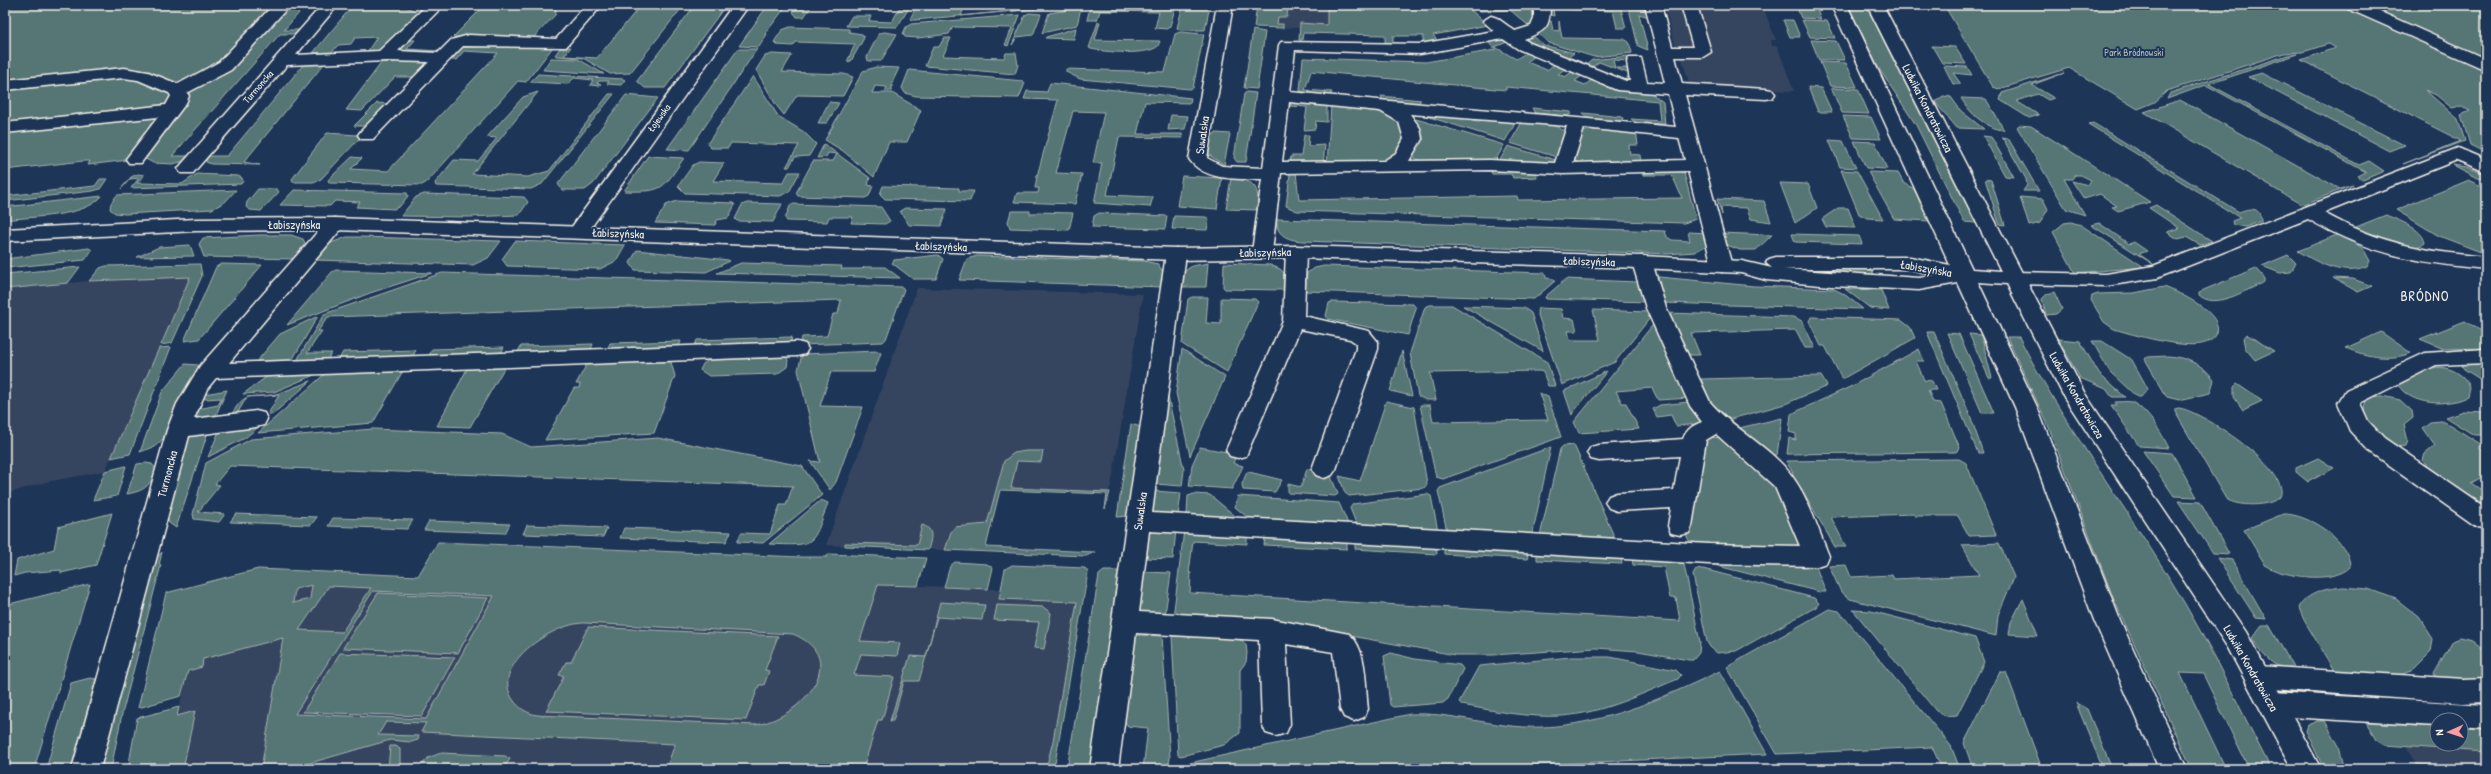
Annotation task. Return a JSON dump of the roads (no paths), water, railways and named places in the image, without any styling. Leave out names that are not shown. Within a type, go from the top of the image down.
[{"type":"street","points":[[178,91],[225,66],[282,5]]},
{"type":"street","name":"Turmoncka","points":[[187,169],[330,5]]},
{"type":"street","points":[[384,56],[436,5]]},
{"type":"street","points":[[367,135],[444,54],[457,43],[466,40],[560,44],[594,5]]},
{"type":"street","name":"Łojewska","points":[[578,232],[740,5]]},
{"type":"street","name":"Suwalska","points":[[1225,5],[1198,159],[1207,167],[1219,171],[1272,171]]},
{"type":"street","points":[[1653,5],[1696,165],[1732,266]]},
{"type":"street","points":[[1665,52],[1702,52],[1690,5]]},
{"type":"street","points":[[1839,5],[2029,412],[2104,614],[2173,769]]},
{"type":"street","name":"Ludwika Kondratowicza","points":[[1875,5],[2086,414],[2237,640],[2307,769]]},
{"type":"street","points":[[2352,5],[2486,65]]},
{"type":"street","points":[[1262,252],[1281,96],[1290,38],[1424,49],[1508,36],[1535,30],[1541,24],[1542,9]]},
{"type":"street","points":[[1491,21],[1508,36],[1526,48],[1614,82],[1640,88],[1766,94]]},
{"type":"street","points":[[282,60],[444,54]]},
{"type":"street","points":[[1635,62],[1640,88]]},
{"type":"street","points":[[5,85],[120,73],[142,76],[178,91]]},
{"type":"street","points":[[135,159],[179,99],[178,91]]},
{"type":"street","points":[[1281,96],[1482,116],[1577,122],[1687,132]]},
{"type":"street","points":[[1382,106],[1404,116],[1411,127],[1414,139],[1403,157],[1392,165],[1384,167]]},
{"type":"street","points":[[5,128],[171,110]]},
{"type":"street","points":[[1562,168],[1577,122]]},
{"type":"street","name":"Łabiszyńska","points":[[5,235],[141,227],[241,224],[335,224],[1176,254],[1296,252],[1642,262],[1732,266],[1766,274],[1919,284],[1966,275],[2015,278],[2106,280],[2156,272],[2458,153],[2486,167]]},
{"type":"street","points":[[1272,171],[1297,168],[1490,166],[1562,168],[1696,165]]},
{"type":"street","points":[[2309,212],[2348,234],[2386,248],[2443,259],[2486,263]]},
{"type":"street","name":"Turmoncka","points":[[86,769],[178,430],[188,404],[208,371],[335,224]]},
{"type":"street","name":"Łabiszyńska","points":[[5,249],[141,227]]},
{"type":"street","points":[[1238,450],[1293,321],[1296,252]]},
{"type":"street","name":"Suwalska","points":[[1104,769],[1176,254]]},
{"type":"street","points":[[1138,521],[1709,554],[1817,556],[1792,496],[1783,481],[1742,442],[1718,425],[1698,400],[1656,308],[1642,262]]},
{"type":"street","points":[[1293,321],[1353,333],[1362,336],[1367,342],[1367,348],[1324,469]]},
{"type":"street","points":[[208,371],[797,349]]},
{"type":"street","points":[[2485,519],[2376,444],[2358,425],[2351,414],[2349,403],[2354,395],[2428,360],[2446,356],[2486,356]]},
{"type":"street","points":[[178,430],[224,422],[256,419]]},
{"type":"street","points":[[1680,526],[1693,447],[1697,434],[1718,425]]},
{"type":"street","points":[[1599,453],[1693,447]]},
{"type":"street","points":[[1616,502],[1685,498]]},
{"type":"street","points":[[1124,622],[1272,630],[1336,641],[1344,644],[1348,652],[1354,709]]},
{"type":"street","points":[[1272,630],[1276,724]]},
{"type":"street","points":[[2258,677],[2463,692],[2486,690]]},
{"type":"street","points":[[2273,704],[2486,717]]},
{"type":"district","name":"BRÓDNO","points":[[2425,295]]},
{"type":"park label","name":"Park Bródnowski","points":[[2134,52]]}]
